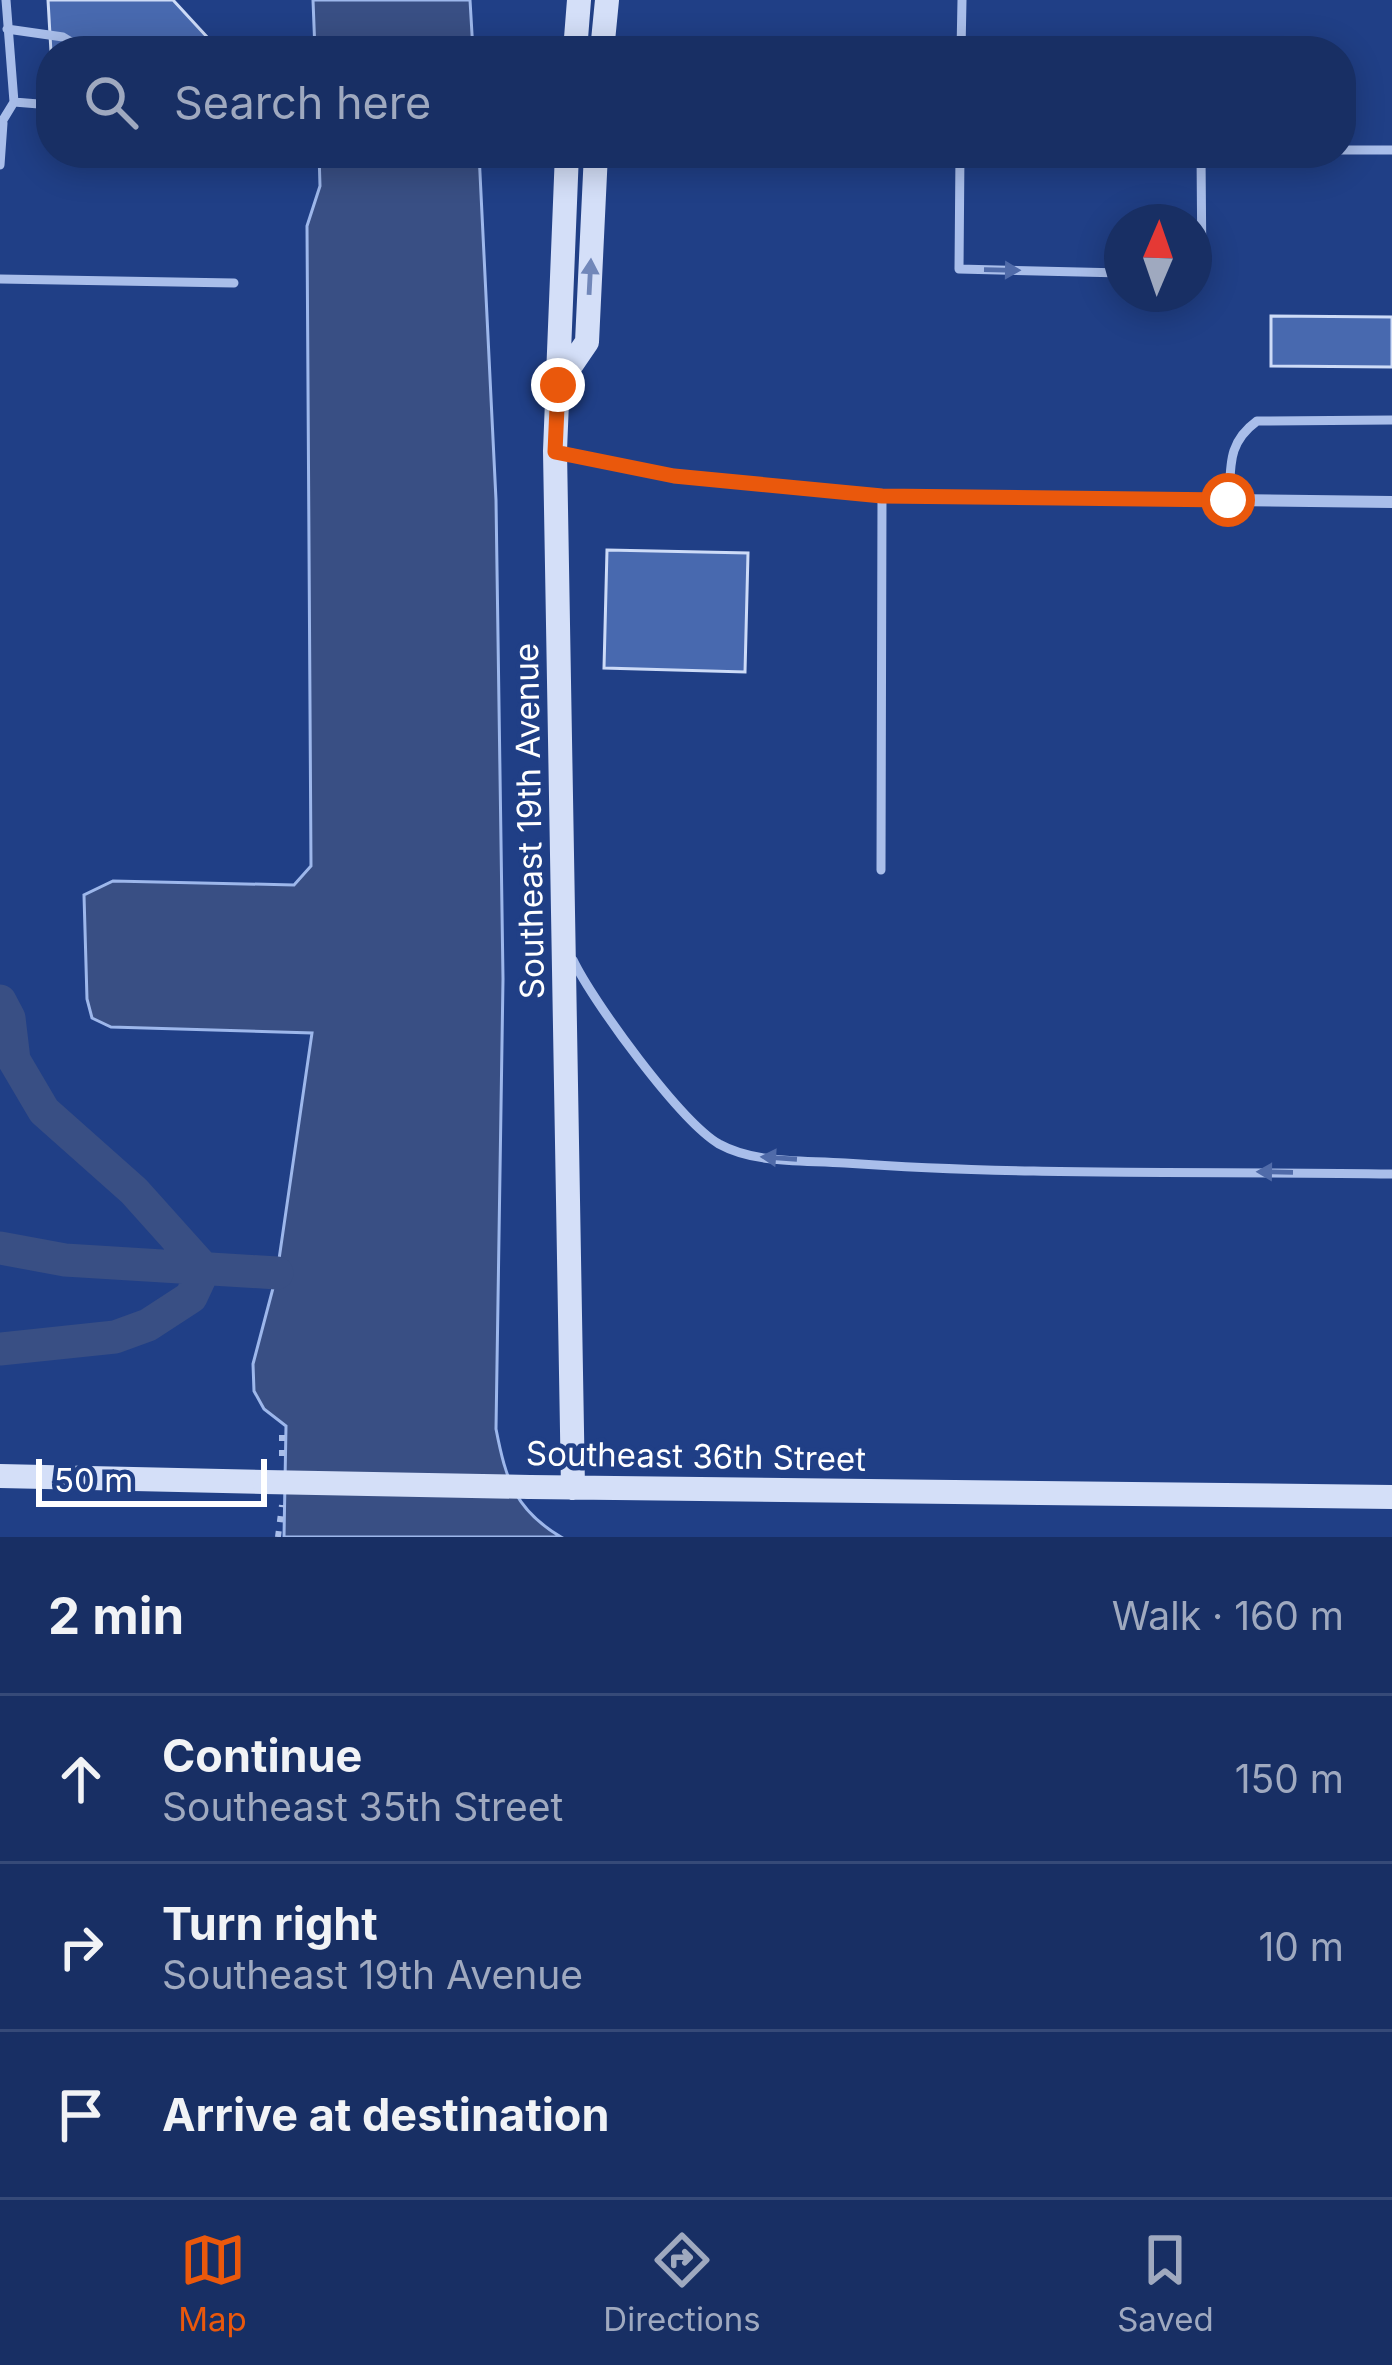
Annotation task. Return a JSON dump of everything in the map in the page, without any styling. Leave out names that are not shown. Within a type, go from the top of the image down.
[{"type":"street","points":[[576,36],[579,0]]},
{"type":"street","points":[[603,36],[607,0]]},
{"type":"street","name":"Southeast 19th Avenue","points":[[567,168],[555,452],[573,1488]]},
{"type":"street","points":[[558,385],[587,342],[595,168]]},
{"type":"street","points":[[555,452],[674,476],[882,496],[1392,502]]},
{"type":"street","name":"Southeast 36th Street","points":[[0,1476],[1392,1497]]},
{"type":"lane","points":[[0,165],[1,124],[14,102],[6,0]]},
{"type":"lane","points":[[962,0],[962,36]]},
{"type":"lane","points":[[8,29],[56,36]]},
{"type":"lane","points":[[14,102],[36,104]]},
{"type":"lane","points":[[1356,150],[1392,150]]},
{"type":"lane","points":[[960,168],[959,268],[1104,272]]},
{"type":"lane","points":[[1201,168],[1201,204]]},
{"type":"lane","points":[[0,279],[234,283]]},
{"type":"lane","points":[[1228,500],[1233,450],[1240,433],[1257,421],[1392,420]]},
{"type":"lane","points":[[881,870],[882,496]]},
{"type":"lane","points":[[564,941],[588,992],[689,1119],[719,1144],[753,1156],[896,1167],[1392,1174]]},
{"type":"water","points":[[313,0],[470,0],[472,36],[314,36]]},
{"type":"water","points":[[319,168],[480,168],[496,500],[503,979],[496,1429],[515,1492],[533,1516],[561,1537],[284,1537],[286,1426],[264,1409],[254,1391],[253,1364],[277,1273],[312,1033],[111,1027],[92,1018],[87,999],[84,895],[113,881],[294,885],[311,866],[307,226],[320,186]]},
{"type":"building","points":[[48,0],[173,0],[206,36],[50,36]]},
{"type":"building","points":[[1271,316],[1392,317],[1392,367],[1271,366]]},
{"type":"building","points":[[607,550],[748,553],[745,672],[604,668]]},
{"type":"waterway","points":[[0,1001],[9,1018],[14,1060],[44,1111],[134,1191],[204,1269],[191,1297],[148,1325],[115,1337],[0,1349]]},
{"type":"waterway","points":[[0,1248],[65,1260],[277,1273]]},
{"type":"route","points":[[558,385],[555,452],[674,476],[882,496],[1228,500]]}]
